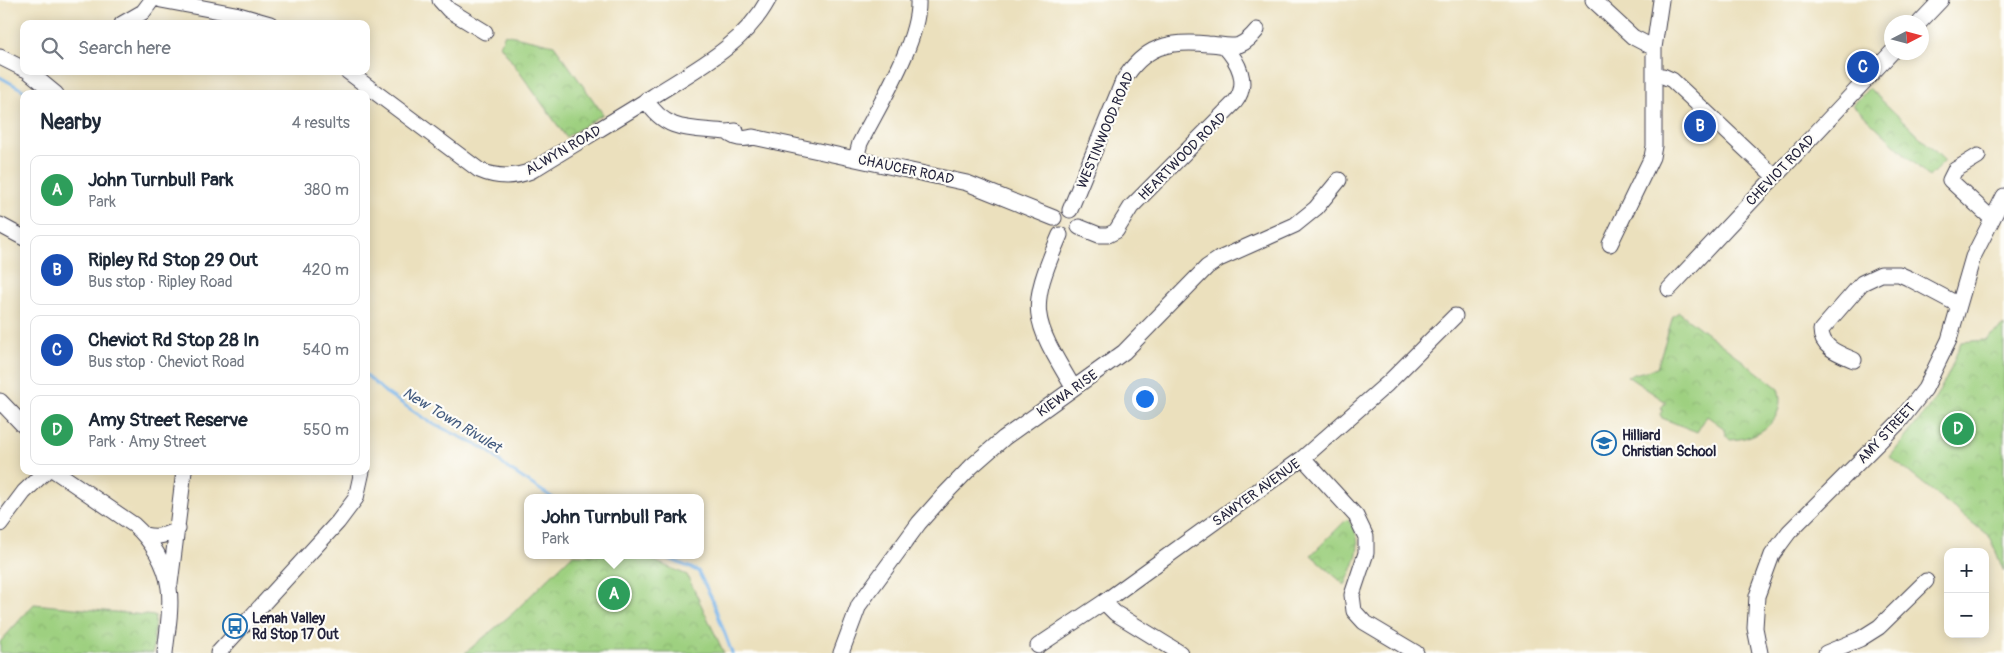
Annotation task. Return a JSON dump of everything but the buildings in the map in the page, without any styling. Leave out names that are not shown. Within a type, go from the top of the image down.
[{"type":"street","points":[[129,20],[142,12],[152,0]]},
{"type":"street","points":[[161,0],[235,14],[256,20]]},
{"type":"street","points":[[440,0],[449,10],[485,32]]},
{"type":"street","name":"ALWYN ROAD","points":[[352,75],[479,170],[500,176],[516,176],[530,171],[726,49],[752,24],[768,0]]},
{"type":"street","points":[[856,158],[860,144],[906,51],[918,14],[918,0]]},
{"type":"street","points":[[1593,0],[1633,37],[1654,48]]},
{"type":"street","points":[[1610,244],[1652,158],[1655,130],[1654,48],[1661,0]]},
{"type":"street","points":[[1927,15],[1941,0]]},
{"type":"street","name":"WESTINWOOD ROAD","points":[[1070,210],[1123,82],[1131,68],[1144,55],[1157,47],[1175,43],[1239,45],[1249,39],[1257,30]]},
{"type":"street","name":"HEARTWOOD ROAD","points":[[1079,227],[1099,235],[1108,235],[1116,231],[1131,207],[1235,102],[1241,94],[1242,76],[1233,56],[1224,46]]},
{"type":"street","points":[[0,57],[20,66]]},
{"type":"street","name":"CHEVIOT ROAD","points":[[1668,288],[1884,60]]},
{"type":"street","points":[[33,75],[51,90]]},
{"type":"street","points":[[1654,77],[1663,76],[1672,80],[1774,176]]},
{"type":"street","name":"CHAUCER ROAD","points":[[646,100],[654,113],[667,123],[727,132],[747,132],[753,137],[967,183],[1054,218]]},
{"type":"street","points":[[1978,156],[1955,170],[1950,180],[1991,218]]},
{"type":"street","name":"KIEWA RISE","points":[[841,653],[859,605],[919,522],[986,453],[1073,387],[1114,361],[1130,347],[1207,267],[1295,225],[1316,208],[1340,180]]},
{"type":"street","name":"AMY STREET","points":[[1760,653],[1755,628],[1757,596],[1772,555],[1788,532],[1913,406],[1934,372],[1949,340],[1973,257],[1991,218],[2004,196]]},
{"type":"street","points":[[1070,210],[1079,219],[1079,227],[1070,236],[1060,235],[1054,226],[1054,218],[1062,211],[1070,210]]},
{"type":"street","points":[[0,225],[20,236]]},
{"type":"street","points":[[1060,235],[1040,283],[1037,309],[1043,335],[1073,387]]},
{"type":"street","points":[[1854,360],[1827,346],[1815,326],[1862,284],[1881,274],[1899,274],[1960,305]]},
{"type":"street","name":"SAWYER AVENUE","points":[[1038,646],[1104,602],[1303,458],[1387,384],[1455,316]]},
{"type":"street","points":[[0,401],[20,422]]},
{"type":"street","points":[[1303,458],[1356,516],[1366,537],[1366,553],[1352,595],[1354,611],[1364,622],[1416,653]]},
{"type":"street","points":[[0,524],[24,492],[42,475]]},
{"type":"street","points":[[61,475],[145,535],[154,538],[168,535],[178,529]]},
{"type":"street","points":[[165,653],[170,588],[184,475]]},
{"type":"street","points":[[218,653],[338,522],[356,498],[361,475]]},
{"type":"street","points":[[145,535],[156,553],[170,588]]},
{"type":"street","points":[[1826,653],[1860,639],[1879,627],[1926,581]]},
{"type":"street","points":[[1104,602],[1115,614],[1180,653]]},
{"type":"green space","points":[[505,34],[554,45],[603,114],[566,137],[500,45]]},
{"type":"green space","points":[[1869,88],[1945,161],[1929,177],[1853,105]]},
{"type":"green space","points":[[1679,312],[1778,388],[1779,409],[1775,418],[1760,432],[1741,439],[1730,440],[1726,436],[1725,429],[1707,416],[1697,432],[1662,418],[1660,414],[1663,410],[1661,408],[1666,402],[1627,376],[1657,368],[1673,316]]},
{"type":"green space","points":[[2004,325],[2004,572],[1990,537],[1890,457],[1934,401],[1949,373],[1961,342],[1985,340]]},
{"type":"green space","points":[[1347,519],[1357,535],[1358,543],[1355,560],[1345,585],[1311,555]]},
{"type":"green space","points":[[568,559],[649,559],[687,575],[724,653],[465,653],[513,613]]},
{"type":"green space","points":[[34,604],[155,616],[153,653],[0,653],[0,642]]},
{"type":"waterway","name":"New Town Rivulet","points":[[0,77],[23,90]]},
{"type":"waterway","name":"New Town Rivulet","points":[[370,379],[385,392],[428,421],[487,450],[507,468],[547,494]]},
{"type":"waterway","name":"New Town Rivulet","points":[[670,559],[698,571],[712,599],[732,653]]},
{"type":"place","name":"Cheviot Rd Stop 28 In","points":[[1863,67]]},
{"type":"place","name":"Ripley Rd Stop 29 Out","points":[[1700,126]]},
{"type":"place","name":"Amy Street Reserve","points":[[1958,429]]},
{"type":"place","name":"Hilliard Christian School","points":[[1604,443]]},
{"type":"place","name":"John Turnbull Park","points":[[614,594]]},
{"type":"place","name":"Lenah Valley Rd Stop 17 Out","points":[[235,626]]}]
